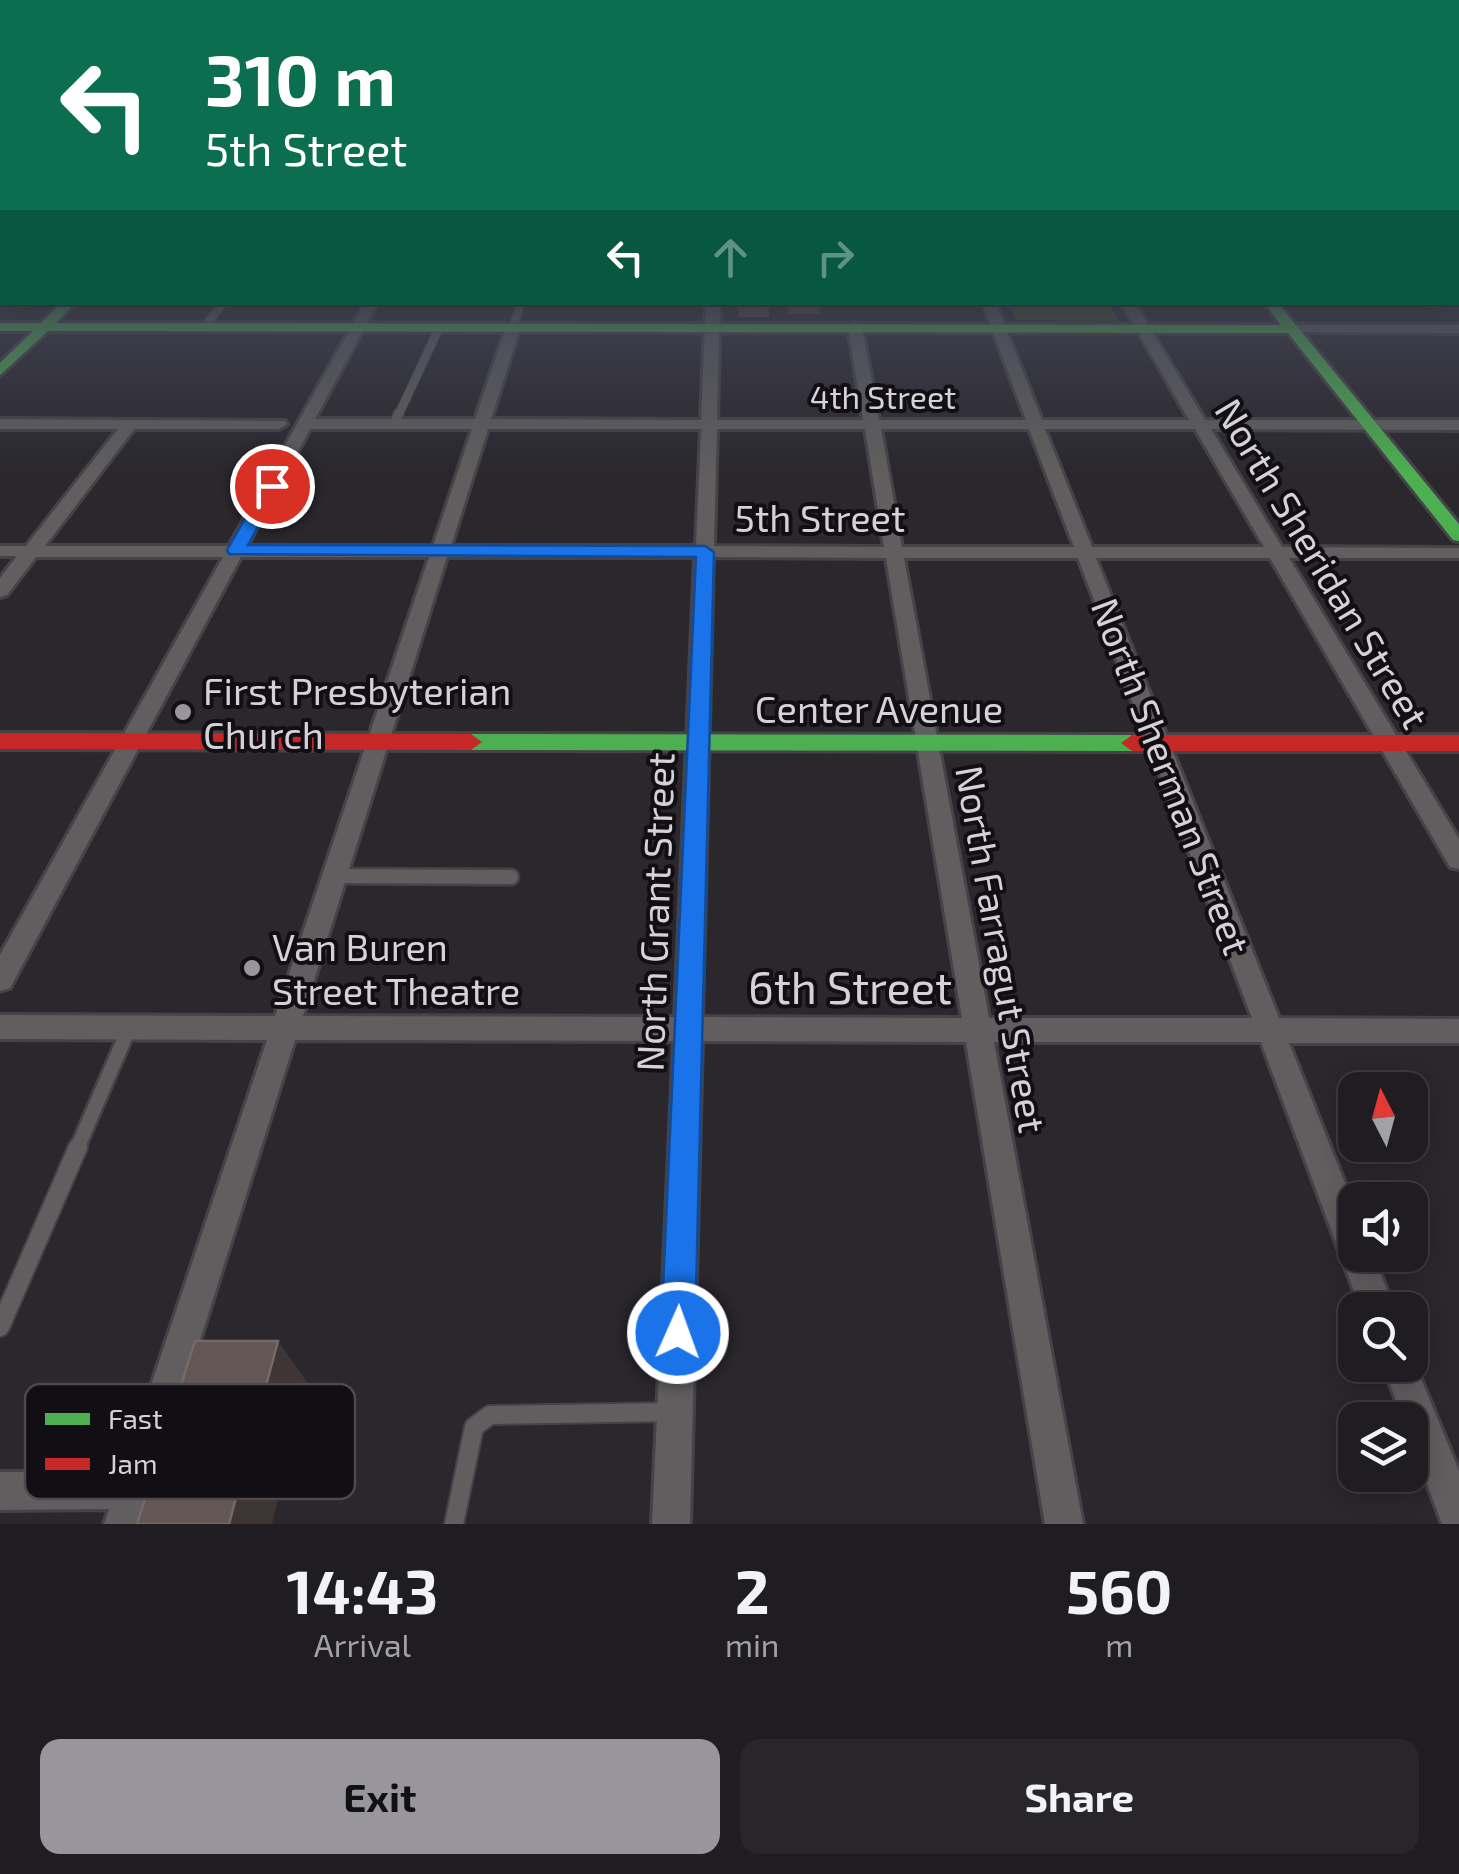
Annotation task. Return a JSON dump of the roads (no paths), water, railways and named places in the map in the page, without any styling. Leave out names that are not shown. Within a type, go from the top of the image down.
[{"type":"main road","points":[[0,371],[40,332]]},
{"type":"main road","points":[[1295,332],[1459,536]]},
{"type":"main road","name":"Center Avenue","points":[[0,741],[1459,743]]},
{"type":"street","points":[[0,980],[356,332]]},
{"type":"street","points":[[169,1384],[512,332]]},
{"type":"street","name":"North Grant Street","points":[[671,1524],[712,332]]},
{"type":"street","name":"North Farragut Street","points":[[856,332],[1064,1524]]},
{"type":"street","name":"North Sherman Street","points":[[1000,332],[1338,1205]]},
{"type":"street","name":"North Sheridan Street","points":[[1144,332],[1459,860]]},
{"type":"street","points":[[0,424],[279,424]]},
{"type":"street","points":[[0,591],[130,424]]},
{"type":"street","name":"4th Street","points":[[306,424],[1459,425]]},
{"type":"street","name":"5th Street","points":[[0,551],[1459,552]]},
{"type":"street","name":"6th Street","points":[[0,1027],[1459,1031]]},
{"type":"street","points":[[1407,1382],[1459,1518]]},
{"type":"street","points":[[0,1491],[25,1494]]},
{"type":"street","points":[[64,1499],[129,1507]]},
{"type":"lane","points":[[394,424],[437,332]]},
{"type":"lane","points":[[335,876],[511,877]]},
{"type":"lane","points":[[0,1327],[129,1028]]},
{"type":"lane","points":[[454,1524],[466,1449],[474,1428],[490,1415],[675,1412]]},
{"type":"place","name":"First Presbyterian Church","points":[[183,712]]},
{"type":"place","name":"Van Buren Street Theatre","points":[[252,968]]}]
